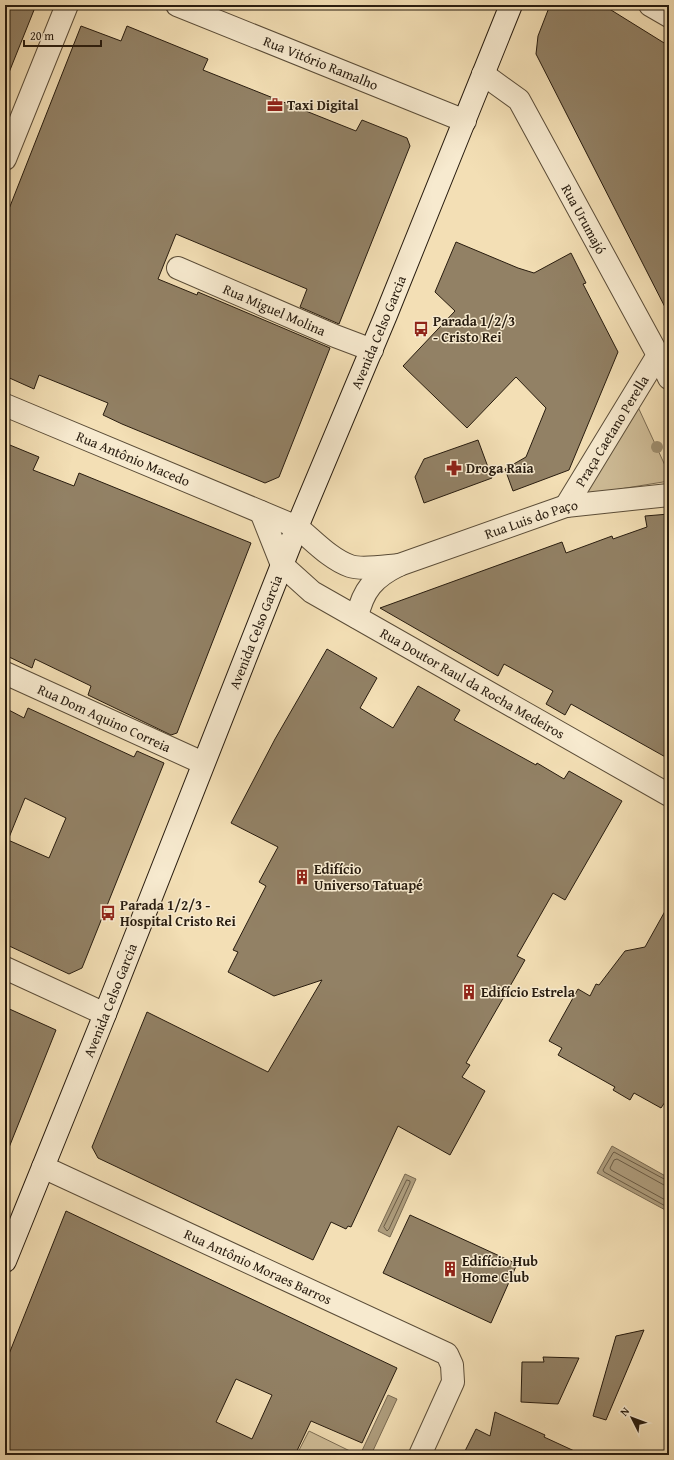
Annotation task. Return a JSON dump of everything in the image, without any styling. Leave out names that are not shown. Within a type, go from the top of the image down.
[{"type":"street","points":[[5,159],[67,5]]},
{"type":"street","name":"Rua Vitório Ramalho","points":[[176,5],[465,121]]},
{"type":"street","name":"Avenida Celso Garcia","points":[[5,1261],[105,1014],[282,564],[372,350],[511,5]]},
{"type":"street","points":[[650,5],[669,16]]},
{"type":"street","name":"Rua Urumajó","points":[[483,74],[519,100],[658,355],[669,378]]},
{"type":"street","name":"Rua Miguel Molina","points":[[178,268],[335,336],[372,350]]},
{"type":"street","name":"Praça Caetano Perella","points":[[566,506],[658,355]]},
{"type":"street","name":"Rua Antônio Macedo","points":[[5,405],[297,527]]},
{"type":"street","name":"Rua Luis do Paço","points":[[357,617],[360,604],[366,591],[375,580],[387,571],[399,565],[566,506],[669,495]]},
{"type":"street","points":[[262,512],[282,564]]},
{"type":"street","name":"Rua Luis do Paço","points":[[297,527],[332,556],[350,566],[374,567],[399,565]]},
{"type":"street","name":"Rua Doutor Raul da Rocha Medeiros","points":[[282,564],[312,592],[669,795]]},
{"type":"street","name":"Rua Dom Aquino Correia","points":[[5,673],[203,763]]},
{"type":"street","points":[[5,968],[105,1014]]},
{"type":"street","name":"Rua Antônio Moraes Barros","points":[[43,1167],[447,1354],[452,1365],[453,1382],[420,1455]]},
{"type":"shaded area","points":[[638,407],[669,474],[669,481],[583,495]]},
{"type":"shaded area","points":[[309,1431],[352,1452],[351,1455],[297,1454]]},
{"type":"water","points":[[612,1146],[669,1178],[669,1212],[597,1173]]},
{"type":"water","points":[[405,1174],[416,1179],[390,1237],[378,1231]]},
{"type":"water","points":[[388,1395],[397,1399],[371,1455],[360,1455]]},
{"type":"building","points":[[5,5],[36,5],[6,80],[5,79]]},
{"type":"building","points":[[550,5],[603,5],[669,46],[669,315],[536,54],[538,36]]},
{"type":"building","points":[[81,26],[121,41],[127,26],[208,59],[203,70],[356,131],[362,120],[407,138],[410,146],[339,324],[300,307],[307,289],[176,234],[158,279],[197,295],[198,292],[330,348],[279,477],[265,483],[103,415],[108,403],[39,375],[34,389],[5,376],[5,219]]},
{"type":"building","points":[[456,242],[518,268],[534,273],[571,253],[586,283],[583,284],[618,352],[569,470],[513,491],[505,469],[526,457],[546,408],[516,377],[467,428],[403,366],[455,311],[435,292]]},
{"type":"building","name":"Droga Raia","points":[[478,440],[492,478],[424,503],[415,477],[424,459]]},
{"type":"building","points":[[5,443],[39,457],[33,470],[74,486],[79,473],[251,543],[177,733],[171,735],[88,695],[91,686],[35,659],[32,668],[5,655]]},
{"type":"building","points":[[669,514],[669,535],[666,535],[669,558],[669,759],[571,704],[565,715],[546,704],[553,691],[504,664],[498,676],[380,608],[562,542],[566,553],[612,536],[613,539],[647,527],[645,516]]},
{"type":"building","points":[[327,649],[377,678],[360,708],[393,728],[418,686],[460,710],[454,720],[536,765],[537,763],[564,779],[569,771],[622,801],[565,900],[553,893],[517,956],[525,960],[466,1063],[470,1065],[462,1077],[485,1091],[450,1155],[398,1126],[351,1227],[348,1226],[346,1229],[331,1222],[313,1260],[98,1158],[92,1147],[147,1012],[268,1072],[322,980],[274,996],[228,972],[238,952],[233,950],[266,886],[259,882],[278,847],[231,823],[275,739]]},
{"type":"building","points":[[5,708],[24,718],[28,708],[134,757],[137,751],[164,763],[82,968],[69,974],[5,944]],"holes":[[[25,798],[66,818],[49,858],[8,840]]]},
{"type":"building","points":[[669,904],[669,1096],[661,1108],[634,1093],[630,1100],[613,1090],[615,1087],[558,1055],[562,1048],[549,1041],[578,989],[590,996],[596,984],[599,985],[625,951],[645,947]]},
{"type":"building","points":[[5,1007],[56,1030],[6,1155],[5,1155]]},
{"type":"building","points":[[66,1211],[397,1368],[362,1443],[311,1421],[295,1455],[5,1455],[5,1364]],"holes":[[[236,1379],[272,1395],[252,1439],[216,1422]]]},
{"type":"building","name":"Edifício Hub Home Club","points":[[410,1215],[517,1264],[491,1323],[383,1273]]},
{"type":"building","points":[[644,1330],[606,1420],[593,1416],[616,1336]]},
{"type":"building","points":[[543,1357],[579,1358],[558,1404],[521,1402],[522,1362],[544,1362]]},
{"type":"building","points":[[495,1412],[545,1435],[544,1437],[583,1455],[463,1455],[476,1429],[490,1436]]},
{"type":"place","name":"Taxi Digital","points":[[275,105]]},
{"type":"place","name":"Parada 1/2/3 - Cristo Rei","points":[[421,329]]},
{"type":"place","name":"Droga Raia","points":[[454,468]]},
{"type":"place","name":"Edifício Universo Tatuapé","points":[[302,877]]},
{"type":"place","name":"Parada 1/2/3 - Hospital Cristo Rei","points":[[108,913]]},
{"type":"place","name":"Edifício Estrela","points":[[469,992]]},
{"type":"place","name":"Edifício Hub Home Club","points":[[450,1269]]}]
